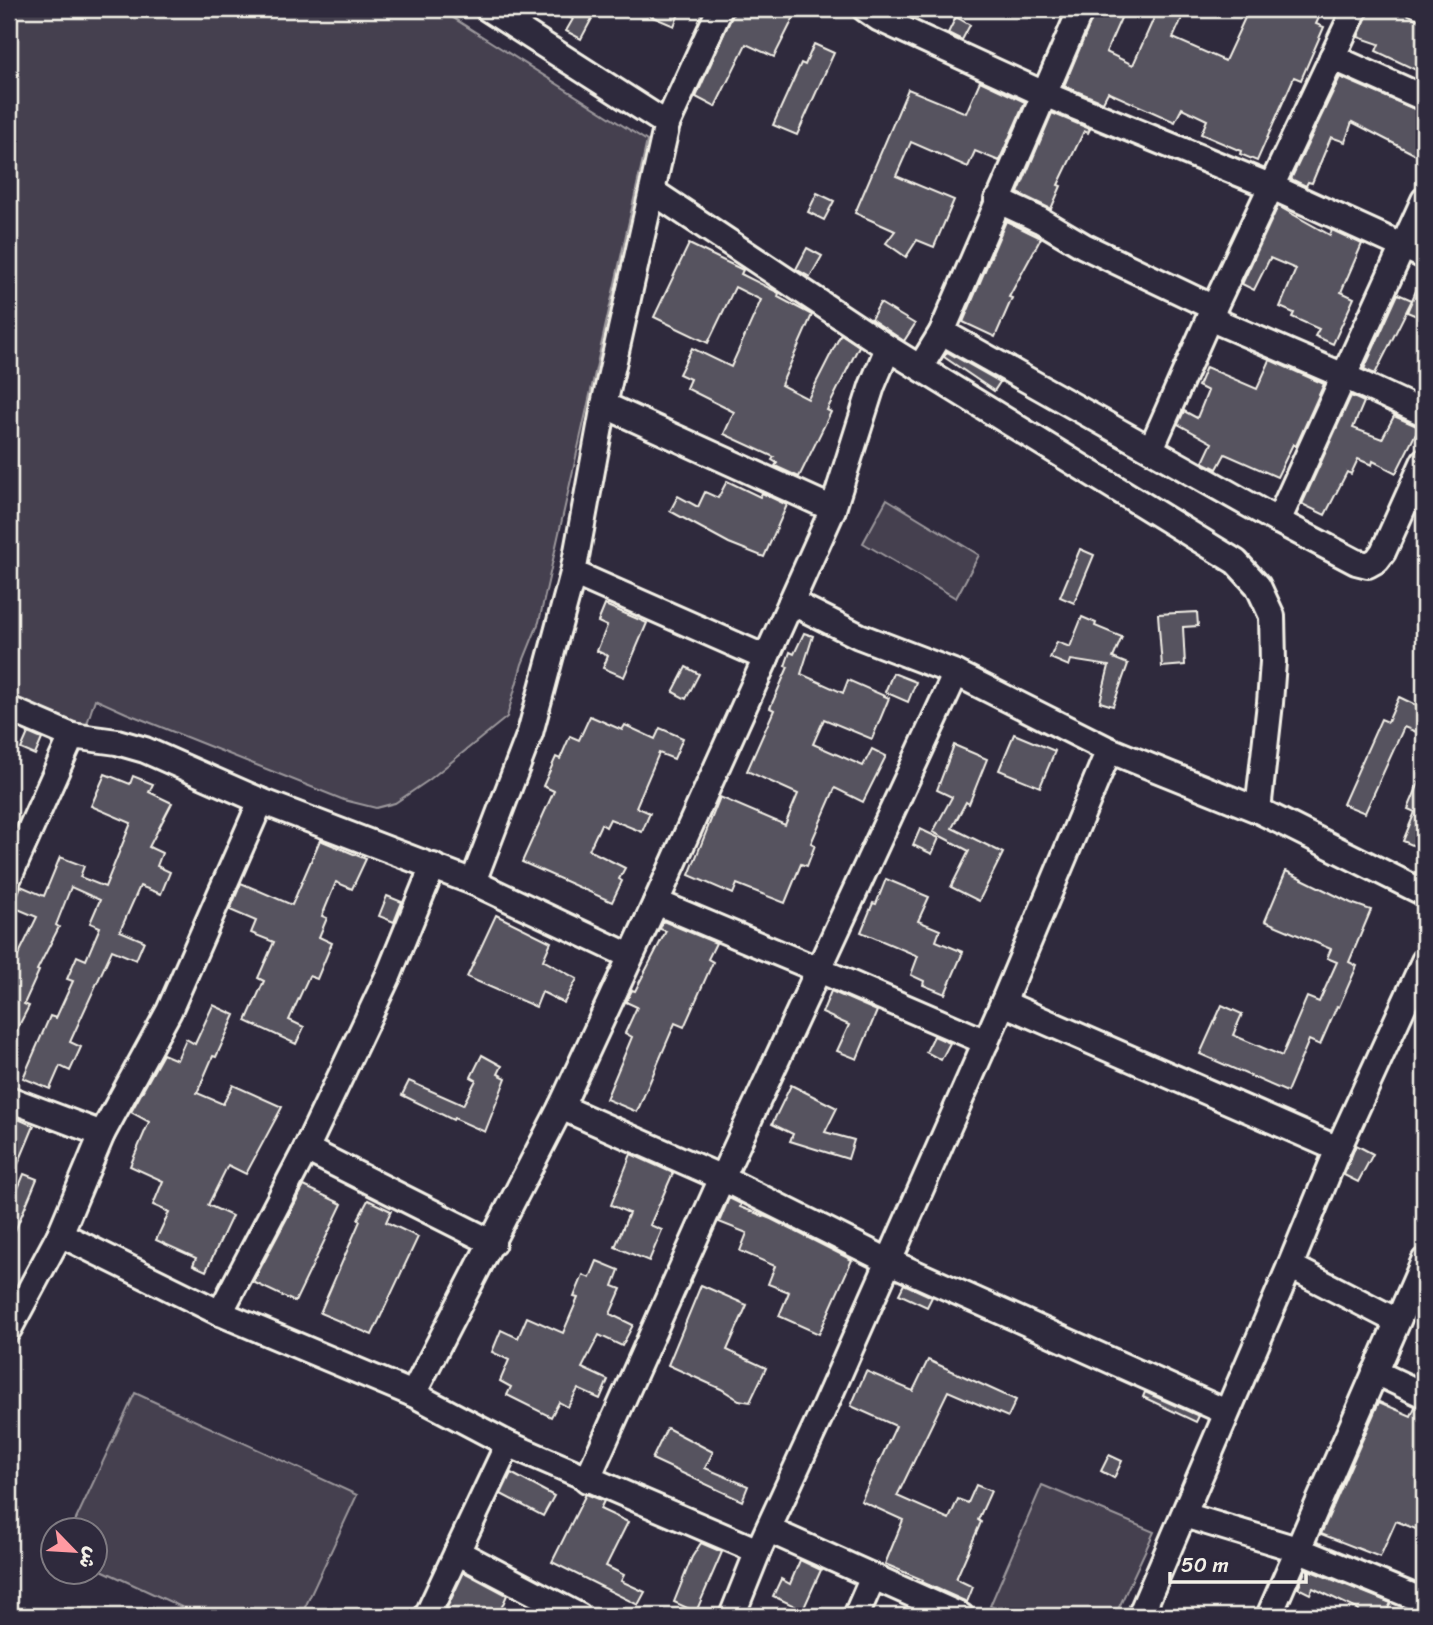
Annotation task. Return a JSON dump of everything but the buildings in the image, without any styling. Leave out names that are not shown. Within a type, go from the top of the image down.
[{"type":"street","points":[[488,9],[667,124]]},
{"type":"street","points":[[473,882],[530,733],[573,573],[604,405],[667,124],[720,9]]},
{"type":"street","points":[[865,9],[878,18],[1044,94],[1270,187],[1413,251]]},
{"type":"street","points":[[921,366],[942,332],[1081,9]]},
{"type":"street","points":[[1151,449],[1211,313],[1355,9]]},
{"type":"street","points":[[1332,57],[1424,98]]},
{"type":"street","points":[[652,191],[888,348],[1236,562],[1258,586],[1272,616],[1273,662],[1258,810]]},
{"type":"street","points":[[997,200],[1040,220],[1211,313],[1424,413]]},
{"type":"street","points":[[1278,521],[1344,376],[1413,251],[1424,200]]},
{"type":"street","points":[[942,332],[1356,562],[1368,565],[1377,560],[1383,552],[1424,461]]},
{"type":"street","points":[[413,1394],[561,1107],[656,902],[833,509],[872,386],[888,348]]},
{"type":"street","points":[[604,405],[833,509]]},
{"type":"street","points":[[573,573],[766,658]]},
{"type":"street","points":[[791,602],[859,636],[956,673],[1109,750],[1258,810],[1424,893]]},
{"type":"street","points":[[587,1480],[722,1178],[956,673]]},
{"type":"street","points":[[9,709],[72,736],[117,742],[145,750],[261,801],[473,882],[631,956]]},
{"type":"street","points":[[9,877],[72,736]]},
{"type":"street","points":[[732,1616],[1003,1003],[1109,750]]},
{"type":"street","points":[[9,1329],[60,1234],[102,1134],[169,1011],[261,801]]},
{"type":"street","points":[[220,1313],[306,1149],[389,974],[433,866]]},
{"type":"street","points":[[656,902],[986,1042]]},
{"type":"street","points":[[1140,1616],[1338,1149],[1424,961]]},
{"type":"street","points":[[1003,1003],[1338,1149]]},
{"type":"street","points":[[9,1099],[102,1134]]},
{"type":"street","points":[[561,1107],[722,1178],[888,1261],[1226,1412]]},
{"type":"street","points":[[306,1149],[493,1243]]},
{"type":"street","points":[[60,1234],[220,1313],[413,1394],[508,1444],[587,1480],[873,1577],[961,1616]]},
{"type":"street","points":[[1269,1616],[1424,1261]]},
{"type":"street","points":[[1290,1266],[1397,1321]]},
{"type":"street","points":[[1375,1371],[1424,1395]]},
{"type":"street","points":[[427,1616],[508,1444]]},
{"type":"street","points":[[1184,1515],[1297,1549],[1424,1601]]},
{"type":"street","points":[[457,1552],[579,1616]]},
{"type":"street","points":[[856,1616],[873,1577]]},
{"type":"street","points":[[1421,1616],[1424,1611]]},
{"type":"shaded area","points":[[9,9],[439,9],[647,141],[539,622],[522,664],[507,717],[429,780],[395,803],[376,808],[344,800],[95,699],[84,733],[9,699]]},
{"type":"shaded area","points":[[887,499],[979,555],[956,598],[863,543]]},
{"type":"shaded area","points":[[135,1393],[357,1495],[301,1616],[201,1616],[108,1573],[108,1516],[78,1516]]},
{"type":"shaded area","points":[[1042,1485],[1154,1532],[1115,1616],[1013,1616],[990,1606]]}]
